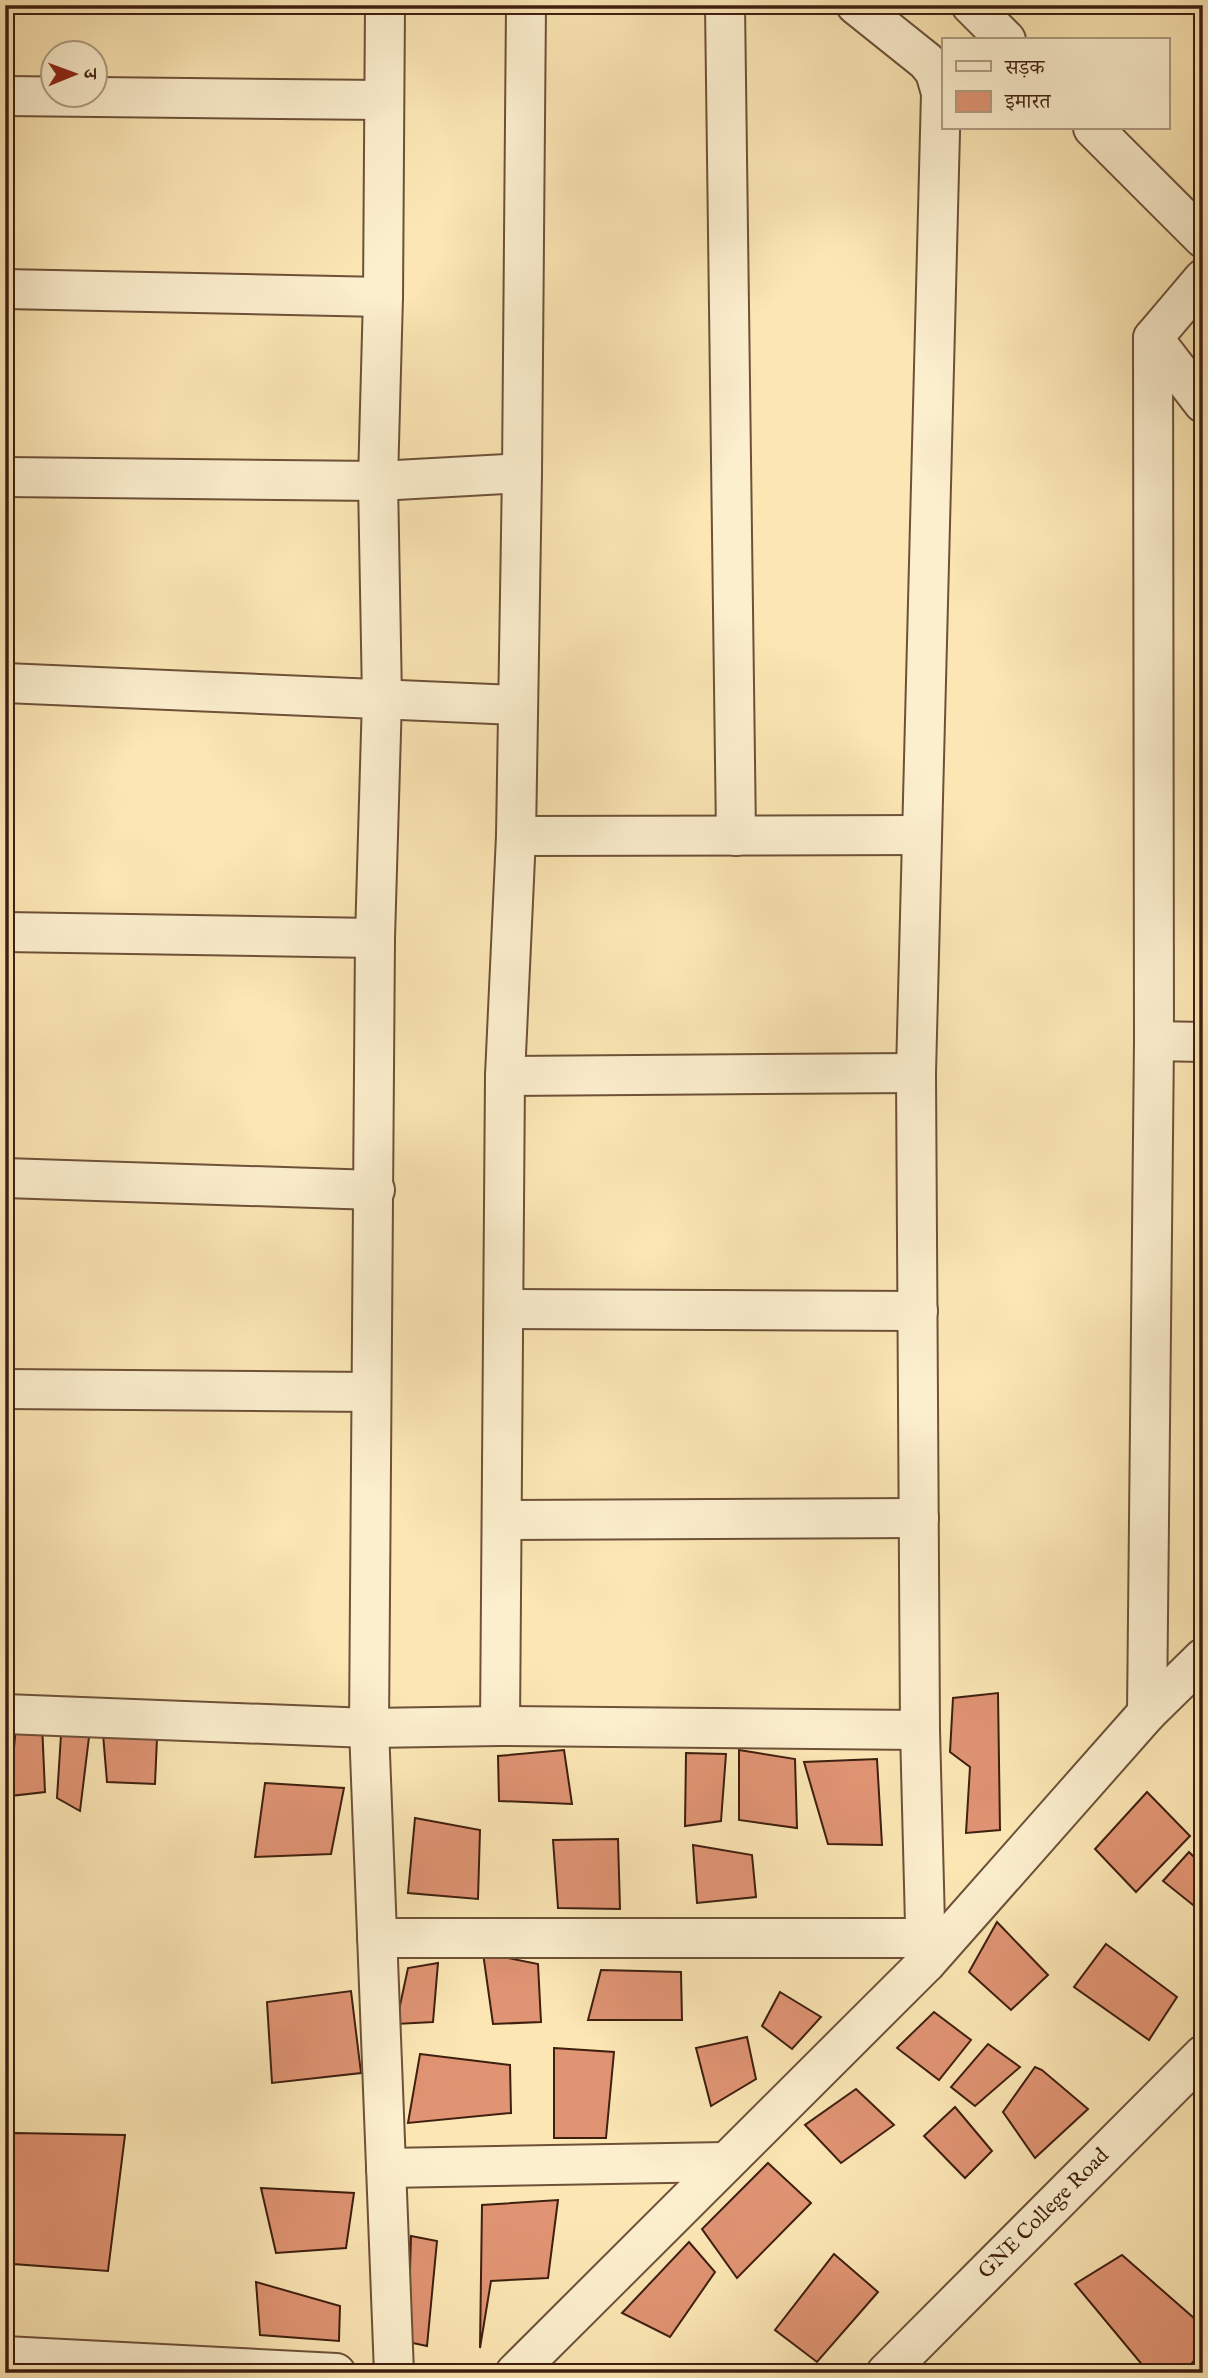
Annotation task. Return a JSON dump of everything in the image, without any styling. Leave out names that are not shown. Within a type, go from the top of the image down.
[{"type":"street","points":[[385,5],[383,297],[378,481],[382,698],[375,938],[369,1728],[394,2373]]},
{"type":"street","points":[[500,1726],[505,1076],[516,836],[526,5]]},
{"type":"street","points":[[725,5],[736,836]]},
{"type":"street","points":[[856,5],[926,61],[935,72],[941,93],[916,1073],[920,1730],[926,1951]]},
{"type":"street","points":[[971,5],[1004,38]]},
{"type":"street","points":[[5,96],[384,100]]},
{"type":"street","points":[[1095,130],[1203,238]]},
{"type":"street","points":[[1147,1713],[1154,1041],[1153,338],[1203,279]]},
{"type":"street","points":[[5,289],[383,297]]},
{"type":"street","points":[[1153,338],[1203,403]]},
{"type":"street","points":[[5,477],[378,481],[522,472]]},
{"type":"street","points":[[5,683],[518,705]]},
{"type":"street","points":[[516,836],[922,835]]},
{"type":"street","points":[[5,932],[375,938]]},
{"type":"street","points":[[1154,1041],[1203,1042]]},
{"type":"street","points":[[505,1076],[916,1073]]},
{"type":"street","points":[[5,1178],[375,1190]]},
{"type":"street","points":[[504,1309],[918,1311]]},
{"type":"street","points":[[5,1389],[371,1392]]},
{"type":"street","points":[[502,1520],[919,1518]]},
{"type":"street","points":[[515,2373],[726,2162],[1147,1713],[1203,1658]]},
{"type":"street","points":[[5,1714],[369,1728],[500,1726],[920,1730]]},
{"type":"street","points":[[377,1938],[926,1951]]},
{"type":"street","name":"GNE College Road","points":[[886,2373],[1203,2055]]},
{"type":"street","points":[[386,2168],[726,2162]]},
{"type":"street","points":[[5,2356],[336,2373]]},
{"type":"building","points":[[998,1693],[1000,1830],[966,1833],[970,1767],[950,1752],[953,1698]]},
{"type":"building","points":[[42,1723],[45,1792],[10,1796],[16,1724]]},
{"type":"building","points":[[103,1734],[157,1738],[155,1784],[107,1782]]},
{"type":"building","points":[[61,1735],[89,1737],[80,1811],[57,1798]]},
{"type":"building","points":[[564,1750],[572,1804],[499,1801],[498,1756]]},
{"type":"building","points":[[739,1750],[795,1759],[797,1828],[739,1820]]},
{"type":"building","points":[[686,1753],[726,1754],[721,1821],[685,1826]]},
{"type":"building","points":[[877,1759],[882,1845],[828,1844],[804,1762]]},
{"type":"building","points":[[265,1783],[344,1788],[331,1854],[255,1857]]},
{"type":"building","points":[[1147,1792],[1190,1836],[1136,1892],[1095,1849]]},
{"type":"building","points":[[415,1818],[480,1830],[478,1899],[408,1893]]},
{"type":"building","points":[[618,1839],[620,1909],[558,1908],[553,1840]]},
{"type":"building","points":[[693,1845],[752,1855],[756,1897],[697,1903]]},
{"type":"building","points":[[1189,1852],[1203,1866],[1203,1913],[1163,1881]]},
{"type":"building","points":[[997,1922],[1048,1975],[1011,2010],[969,1972]]},
{"type":"building","points":[[1106,1944],[1177,1997],[1149,2040],[1074,1987]]},
{"type":"building","points":[[483,1953],[538,1964],[541,2022],[493,2024]]},
{"type":"building","points":[[438,1963],[433,2022],[396,2024],[408,1968]]},
{"type":"building","points":[[601,1970],[681,1972],[682,2020],[588,2020]]},
{"type":"building","points":[[351,1991],[361,2073],[272,2083],[267,2002]]},
{"type":"building","points":[[780,1992],[821,2017],[792,2049],[762,2026]]},
{"type":"building","points":[[934,2012],[971,2040],[939,2080],[897,2048]]},
{"type":"building","points":[[747,2037],[756,2079],[711,2106],[696,2048]]},
{"type":"building","points":[[988,2044],[1020,2067],[975,2106],[951,2087]]},
{"type":"building","points":[[554,2048],[614,2052],[606,2138],[554,2138]]},
{"type":"building","points":[[420,2054],[510,2065],[511,2113],[408,2123]]},
{"type":"building","points":[[1035,2067],[1088,2109],[1035,2158],[1003,2112]]},
{"type":"building","points":[[856,2089],[894,2125],[841,2163],[805,2125]]},
{"type":"building","points":[[955,2107],[992,2151],[965,2178],[924,2136]]},
{"type":"building","points":[[14,2133],[125,2135],[108,2271],[13,2264]]},
{"type":"building","points":[[768,2163],[811,2203],[737,2278],[702,2229]]},
{"type":"building","points":[[261,2188],[354,2193],[346,2248],[276,2253]]},
{"type":"building","points":[[558,2200],[548,2278],[491,2281],[480,2348],[482,2205]]},
{"type":"building","points":[[411,2236],[437,2241],[427,2346],[408,2342]]},
{"type":"building","points":[[689,2242],[715,2272],[670,2337],[622,2313]]},
{"type":"building","points":[[834,2254],[878,2292],[817,2362],[775,2330]]},
{"type":"building","points":[[1122,2255],[1203,2326],[1203,2350],[1184,2373],[1149,2373],[1075,2284]]},
{"type":"building","points":[[256,2282],[340,2306],[339,2341],[260,2335]]}]
